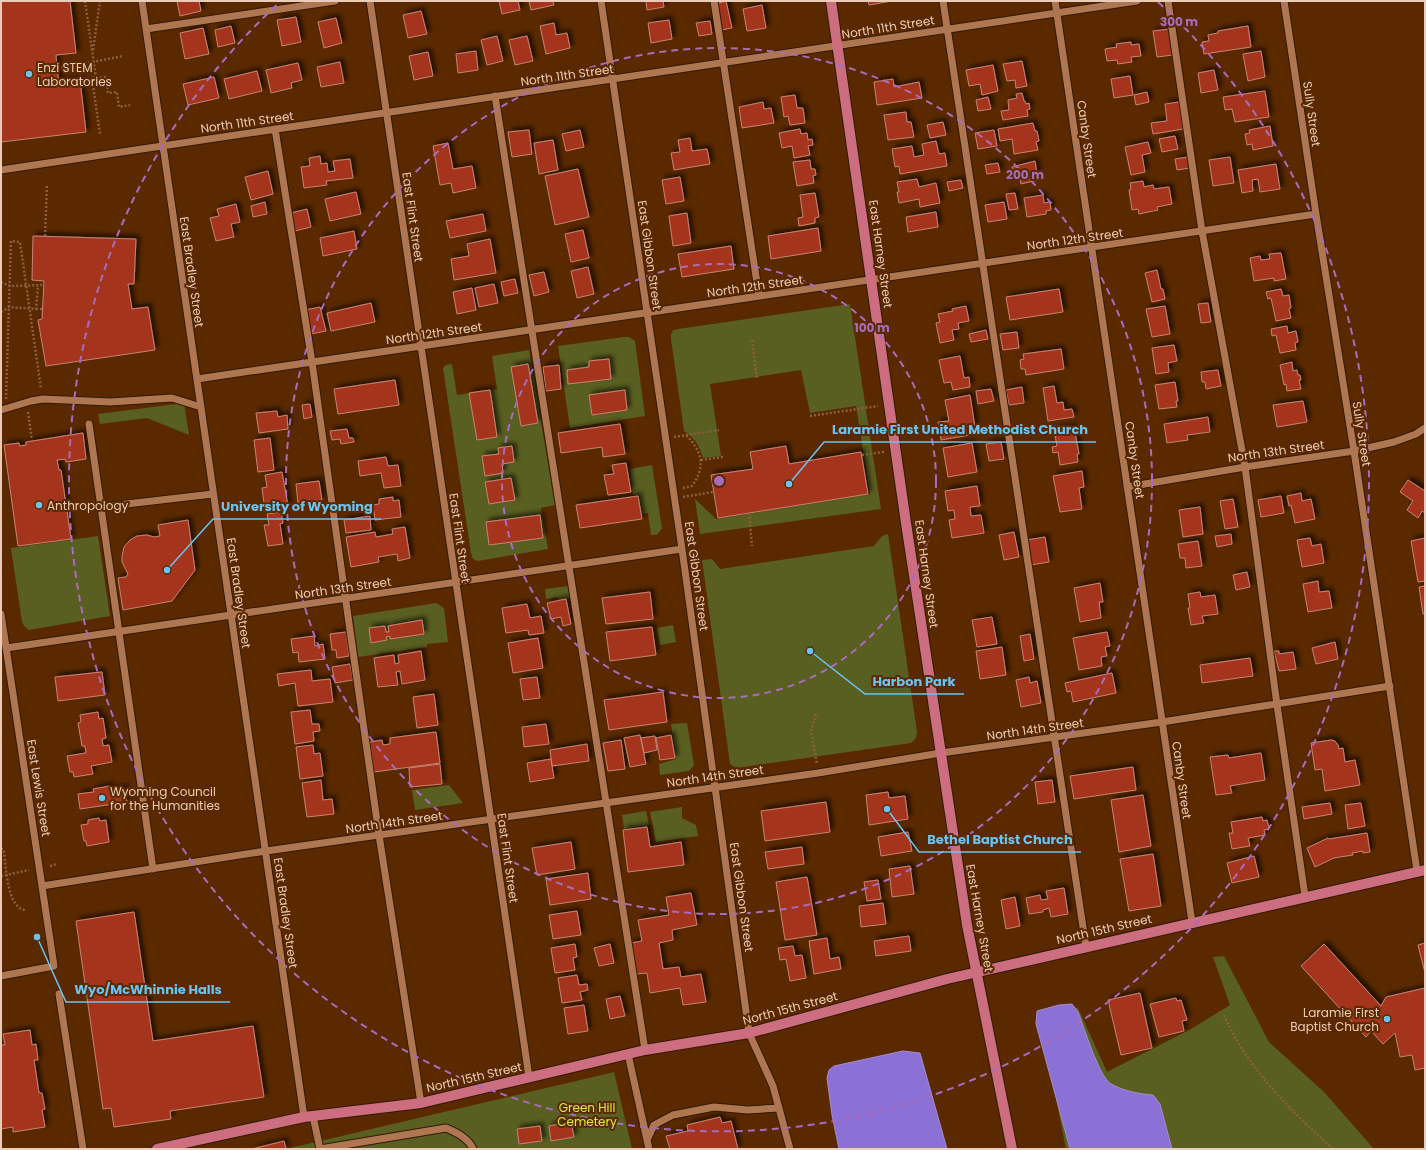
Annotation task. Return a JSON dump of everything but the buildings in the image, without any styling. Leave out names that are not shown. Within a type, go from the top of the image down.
[{"type":"main road","name":"East Harney Street","points":[[831,1],[967,925],[1012,1149]]},
{"type":"main road","name":"North 15th Street","points":[[156,1149],[309,1116],[421,1103],[645,1050],[749,1032],[976,972],[1305,896],[1421,871]]},
{"type":"street","name":"East Bradley Street","points":[[142,1],[200,407],[266,851],[309,1116],[320,1149]]},
{"type":"street","points":[[146,30],[335,1]]},
{"type":"street","name":"East Flint Street","points":[[370,1],[529,1077]]},
{"type":"street","name":"East Gibbon Street","points":[[601,1],[674,489],[749,1032],[773,1086],[790,1149]]},
{"type":"street","points":[[714,1],[759,296]]},
{"type":"street","points":[[943,1],[1086,947]]},
{"type":"street","name":"Canby Street","points":[[1055,1],[1192,922]]},
{"type":"street","name":"North 11th Street","points":[[1,170],[1136,1]]},
{"type":"street","points":[[1168,1],[1202,231],[1244,467],[1276,705],[1305,896]]},
{"type":"street","name":"Sully Street","points":[[1284,1],[1390,686],[1421,871]]},
{"type":"street","points":[[496,96],[645,1050]]},
{"type":"street","points":[[274,129],[312,362],[379,835],[421,1103]]},
{"type":"street","name":"North 12th Street","points":[[197,379],[1316,214]]},
{"type":"street","points":[[3,409],[43,399],[110,402],[172,398],[200,407]]},
{"type":"street","points":[[89,424],[153,869]]},
{"type":"street","name":"North 13th Street","points":[[1127,487],[1244,467],[1354,451],[1394,442],[1416,434],[1425,428]]},
{"type":"street","points":[[109,506],[213,494]]},
{"type":"street","name":"North 13th Street","points":[[6,648],[682,549]]},
{"type":"street","name":"East Lewis Street","points":[[1,614],[3,637],[6,648],[54,966],[1,976]]},
{"type":"street","name":"North 14th Street","points":[[42,886],[266,851],[818,773],[1162,722],[1390,686]]},
{"type":"street","points":[[59,994],[83,1149]]},
{"type":"street","points":[[628,1054],[649,1149]]},
{"type":"street","points":[[647,1140],[654,1125],[673,1115],[714,1106],[748,1110],[779,1108]]},
{"type":"street","points":[[320,1149],[446,1128],[463,1138],[473,1147],[473,1149]]},
{"type":"path","points":[[85,1],[96,78]]},
{"type":"path","points":[[93,54],[100,1]]},
{"type":"path","points":[[57,69],[123,56]]},
{"type":"path","points":[[100,134],[92,78],[106,77],[108,93],[117,92],[119,107],[130,105]]},
{"type":"path","points":[[45,236],[47,184]]},
{"type":"path","points":[[3,409],[11,241],[20,242],[43,399]]},
{"type":"path","points":[[1,282],[10,286],[44,286]]},
{"type":"path","points":[[36,309],[38,286]]},
{"type":"path","points":[[1,312],[9,307],[43,309]]},
{"type":"path","points":[[752,340],[757,379]]},
{"type":"path","points":[[27,402],[32,441]]},
{"type":"path","points":[[810,416],[867,408]]},
{"type":"path","points":[[666,438],[720,430]]},
{"type":"path","points":[[674,489],[692,486],[699,474],[701,460],[693,442],[686,435]]},
{"type":"path","points":[[862,455],[896,450]]},
{"type":"path","points":[[701,460],[723,457]]},
{"type":"path","points":[[675,498],[713,492]]},
{"type":"path","points":[[749,514],[752,546]]},
{"type":"path","points":[[816,714],[811,731],[818,773]]},
{"type":"path","points":[[1,849],[4,852],[9,886],[15,901],[22,910],[26,910]]},
{"type":"path","points":[[1,876],[20,871]]},
{"type":"path","points":[[1224,1015],[1231,1031],[1260,1074],[1304,1122],[1333,1149]]},
{"type":"green space","points":[[850,304],[881,509],[700,534],[695,499],[716,519],[870,494],[856,406],[810,413],[801,370],[710,384],[721,456],[703,458],[696,442],[684,431],[671,339],[673,330]]},
{"type":"green space","points":[[629,337],[635,341],[645,416],[570,428],[558,346]]},
{"type":"green space","points":[[529,350],[555,505],[541,508],[548,549],[478,561],[473,559],[471,553],[443,368],[446,365],[452,364],[457,395],[497,389],[492,356]]},
{"type":"green space","points":[[184,403],[189,435],[147,418],[100,424],[98,414]]},
{"type":"green space","points":[[652,465],[662,528],[657,535],[651,535],[648,513],[642,514],[639,495],[633,495],[630,469]]},
{"type":"green space","points":[[888,534],[917,732],[916,738],[911,743],[736,768],[730,764],[702,560],[712,559],[720,569],[874,546],[882,536]]},
{"type":"green space","points":[[98,536],[110,616],[29,630],[22,622],[11,548]]},
{"type":"green space","points":[[568,586],[570,598],[558,600],[557,597],[546,599],[545,589]]},
{"type":"green space","points":[[436,603],[444,608],[448,642],[427,644],[427,647],[358,657],[353,616]]},
{"type":"green space","points":[[673,625],[676,642],[660,645],[657,628]]},
{"type":"green space","points":[[687,723],[694,765],[689,771],[660,775],[659,764],[676,759],[671,724]]},
{"type":"green space","points":[[449,785],[463,803],[415,810],[412,790]]},
{"type":"green space","points":[[682,807],[682,818],[696,825],[698,836],[656,842],[650,812]]},
{"type":"green space","points":[[646,811],[649,825],[624,829],[622,815]]},
{"type":"green space","points":[[1224,956],[1269,1042],[1324,1092],[1374,1149],[1066,1149],[1040,1017],[1064,1006],[1078,1008],[1107,1072],[1191,1029],[1230,1005],[1213,957]]},
{"type":"green space","name":"Green Hill Cemetery","points":[[614,1072],[632,1149],[286,1149]]},
{"type":"shaded area","points":[[1072,1004],[1078,1012],[1097,1062],[1106,1080],[1111,1084],[1126,1090],[1153,1095],[1160,1104],[1172,1149],[1070,1149],[1036,1024],[1037,1011],[1059,1005]]},
{"type":"shaded area","points":[[903,1051],[920,1053],[947,1149],[839,1149],[832,1115],[827,1078],[829,1070],[834,1066]]},
{"type":"place","name":"Enzi STEM Laboratories","points":[[29,74]]},
{"type":"place","name":"Laramie First United Methodist Church","points":[[789,484]]},
{"type":"place","name":"Anthropology","points":[[39,505]]},
{"type":"place","name":"University of Wyoming","points":[[167,570]]},
{"type":"place","name":"Harbon Park","points":[[810,651]]},
{"type":"place","name":"Wyoming Council for the Humanities","points":[[102,798]]},
{"type":"place","name":"Bethel Baptist Church","points":[[887,809]]},
{"type":"place","name":"Wyo/McWhinnie Halls","points":[[37,937]]},
{"type":"place","name":"Laramie First Baptist Church","points":[[1387,1019]]}]
